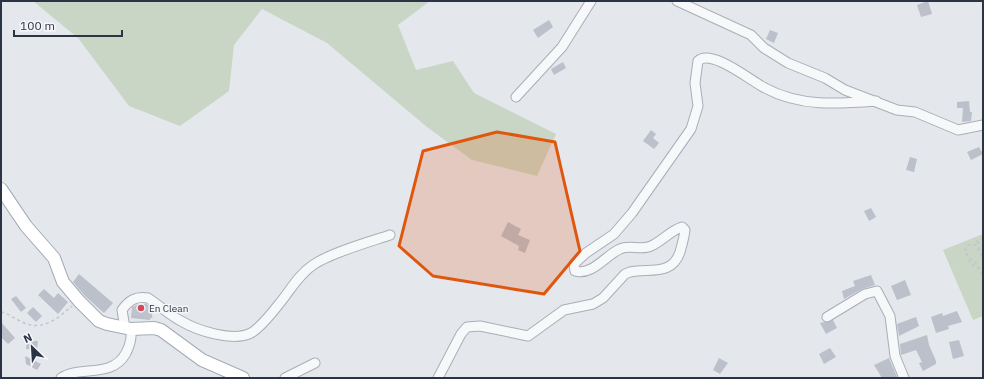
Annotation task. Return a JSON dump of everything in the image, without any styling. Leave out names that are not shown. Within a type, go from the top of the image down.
[{"type":"main road","points":[[1,189],[26,226],[54,258],[63,282],[99,321],[128,329],[148,324],[161,330],[202,360],[243,378]]},
{"type":"street","points":[[516,96],[562,47],[591,1]]},
{"type":"street","points":[[677,1],[751,35],[764,48],[798,69],[825,78],[845,90],[897,110],[914,112],[958,130],[983,125]]},
{"type":"street","points":[[438,378],[461,334],[467,327],[480,326],[528,336],[564,310],[588,305],[598,301],[630,272],[665,269],[672,266],[678,258],[682,244],[684,230],[682,227],[675,229],[646,248],[625,247],[582,272],[575,271],[573,268],[574,264],[586,253],[614,234],[632,213],[691,129],[698,106],[695,83],[698,61],[700,58],[706,57],[730,66],[765,88],[797,100],[832,104],[876,101]]},
{"type":"street","points":[[61,378],[112,367],[126,354],[132,338],[128,329],[127,311],[131,300],[142,297],[153,301],[182,322],[225,336],[243,336],[252,332],[280,304],[288,290],[313,265],[390,235]]},
{"type":"street","points":[[827,317],[865,294],[877,291],[890,316],[895,356],[904,378]]},
{"type":"street","points":[[285,378],[315,363]]},
{"type":"path","points":[[978,243],[983,239]]},
{"type":"path","points":[[976,240],[983,257]]},
{"type":"path","points":[[983,257],[974,244],[969,244],[965,248],[970,262],[975,265],[983,278]]},
{"type":"path","points":[[1,312],[28,324],[41,326],[59,317],[79,301]]},
{"type":"highlighted area","points":[[497,132],[555,142],[580,251],[544,294],[433,276],[399,246],[423,151]]},
{"type":"green space","points":[[33,1],[430,1],[398,25],[416,70],[453,61],[474,93],[556,134],[537,176],[472,160],[427,127],[327,43],[262,9],[234,45],[229,91],[180,126],[129,106],[78,38]]},
{"type":"green space","points":[[983,234],[983,316],[973,320],[943,250]]},
{"type":"building","points":[[928,1],[932,14],[921,17],[917,5]]},
{"type":"building","points":[[549,20],[553,27],[538,38],[533,30]]},
{"type":"building","points":[[770,30],[778,33],[774,43],[766,39]]},
{"type":"building","points":[[563,62],[566,68],[554,75],[551,69]]},
{"type":"building","points":[[969,101],[970,112],[972,112],[971,121],[962,122],[963,108],[957,108],[957,102]]},
{"type":"building","points":[[651,130],[656,134],[653,138],[659,143],[654,149],[643,141]]},
{"type":"building","points":[[979,147],[983,154],[971,160],[967,152]]},
{"type":"building","points":[[910,157],[917,159],[914,172],[906,170]]},
{"type":"building","points":[[871,208],[876,217],[869,221],[864,211]]},
{"type":"building","points":[[508,222],[521,229],[518,235],[530,240],[525,253],[518,250],[519,246],[501,236]]},
{"type":"building","points":[[79,274],[113,303],[104,313],[85,296],[73,282]]},
{"type":"building","points":[[871,275],[875,285],[862,289],[844,299],[842,291],[855,286],[853,281]]},
{"type":"building","points":[[905,280],[911,295],[897,300],[891,286]]},
{"type":"building","points":[[44,289],[54,298],[58,293],[68,302],[58,314],[38,295]]},
{"type":"building","points":[[16,296],[26,308],[21,312],[11,299]]},
{"type":"building","name":"En Clean","points":[[138,304],[146,304],[151,307],[150,320],[131,318],[132,308]]},
{"type":"building","points":[[33,307],[42,316],[36,322],[27,313]]},
{"type":"building","points":[[957,311],[962,322],[948,326],[949,329],[936,333],[931,317],[942,313],[943,316]]},
{"type":"building","points":[[916,317],[919,326],[899,336],[897,324]]},
{"type":"building","points":[[833,320],[837,328],[826,334],[820,323]]},
{"type":"building","points":[[1,322],[15,338],[8,344],[1,337]]},
{"type":"building","points":[[927,335],[936,364],[923,371],[919,363],[922,362],[916,350],[901,355],[900,344]]},
{"type":"building","points":[[27,340],[38,341],[37,350],[26,349]]},
{"type":"building","points":[[959,340],[964,356],[953,359],[949,342]]},
{"type":"building","points":[[830,348],[836,357],[824,364],[819,354]]},
{"type":"building","points":[[25,356],[41,364],[37,370],[26,364]]},
{"type":"building","points":[[719,358],[728,363],[720,374],[713,370]]},
{"type":"building","points":[[889,358],[897,377],[882,378],[874,365]]},
{"type":"tunnel","points":[[132,311],[147,311],[148,319]]},
{"type":"place","name":"En Clean","points":[[141,308]]}]
